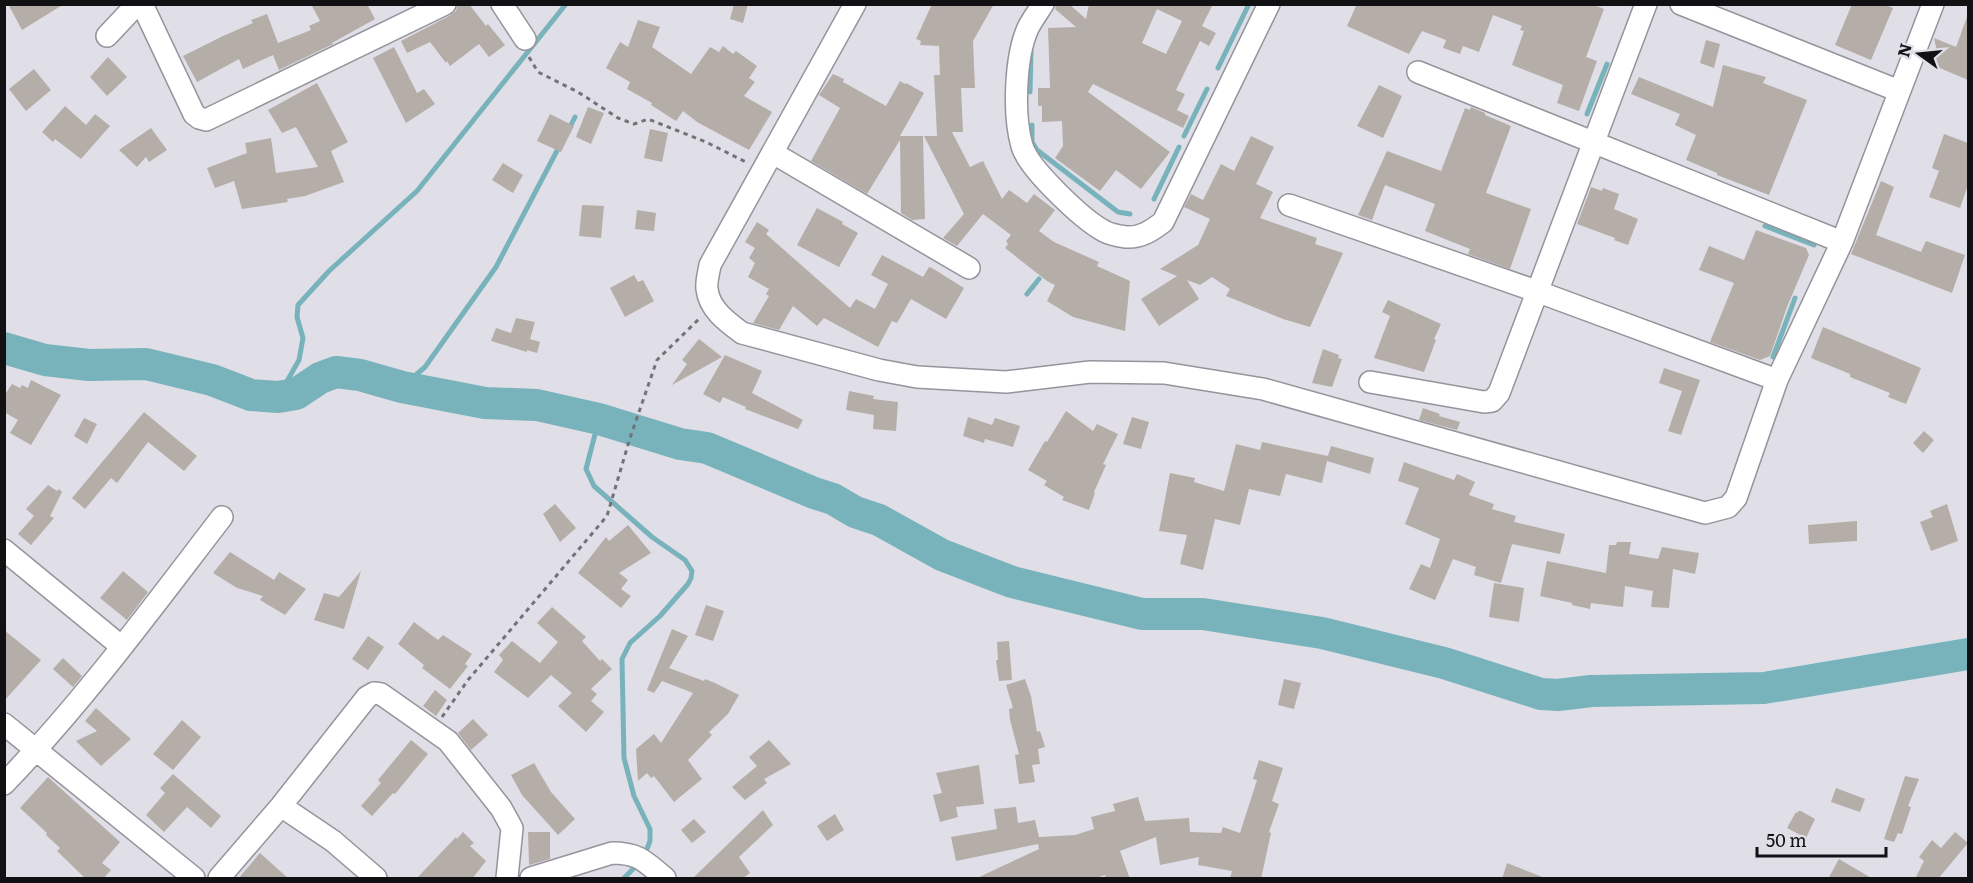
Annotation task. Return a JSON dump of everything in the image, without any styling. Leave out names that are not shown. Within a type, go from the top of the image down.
[{"type":"street","points":[[107,36],[137,4]]},
{"type":"street","points":[[142,4],[194,114],[206,120],[445,4]]},
{"type":"street","points":[[502,4],[525,39]]},
{"type":"street","points":[[855,4],[710,265],[707,289],[713,307],[727,322],[742,333],[879,370],[917,377],[1006,382],[1090,372],[1164,373],[1263,389],[1705,513],[1728,507],[1736,498],[1777,380],[1842,242],[1933,4]]},
{"type":"street","points":[[1042,4],[1028,29],[1019,66],[1016,108],[1022,147],[1036,171],[1086,218],[1105,232],[1127,237],[1147,234],[1163,222],[1269,4]]},
{"type":"street","points":[[1370,382],[1484,402],[1492,400],[1499,393],[1646,4]]},
{"type":"street","points":[[1681,4],[1899,91]]},
{"type":"street","points":[[1418,72],[1842,242]]},
{"type":"street","points":[[773,153],[969,268]]},
{"type":"street","points":[[1289,205],[1536,291],[1777,380]]},
{"type":"street","points":[[4,784],[37,750],[122,647],[222,516]]},
{"type":"street","points":[[4,550],[122,647]]},
{"type":"street","points":[[219,879],[281,806],[367,697],[374,693],[381,694],[448,741],[501,808],[512,828],[507,879]]},
{"type":"street","points":[[4,724],[194,879]]},
{"type":"street","points":[[281,806],[333,841],[376,879]]},
{"type":"street","points":[[531,879],[612,853],[622,853],[639,857],[666,879]]},
{"type":"path","points":[[525,39],[524,49],[538,72],[578,92],[618,118],[634,124],[648,119],[706,142],[761,171]]},
{"type":"path","points":[[433,730],[468,680],[607,516],[630,438],[657,360],[713,307]]},
{"type":"building","points":[[8,4],[64,4],[22,30]]},
{"type":"building","points":[[311,4],[367,4],[375,19],[333,44],[279,70],[273,55],[243,69],[239,59],[197,82],[183,56],[267,14],[278,43],[311,30],[309,26],[320,21]]},
{"type":"building","points":[[458,4],[469,4],[505,45],[489,57],[479,44],[450,66],[430,42],[407,53],[401,41],[451,15],[456,11]]},
{"type":"building","points":[[734,4],[748,4],[743,23],[730,19]]},
{"type":"building","points":[[932,4],[994,4],[973,41],[975,88],[961,88],[963,132],[952,132],[970,167],[983,161],[1002,199],[1009,190],[1027,203],[1034,194],[1055,210],[1039,231],[1054,242],[1099,262],[1097,266],[1130,281],[1125,331],[1073,317],[1047,301],[1055,285],[1005,248],[1008,244],[1006,241],[1011,235],[983,214],[957,246],[943,238],[964,214],[924,136],[937,136],[934,75],[940,75],[939,46],[920,45],[921,41],[916,39]]},
{"type":"building","points":[[1056,4],[1069,4],[1086,19],[1089,4],[1213,4],[1202,26],[1216,33],[1209,46],[1200,41],[1176,90],[1185,94],[1177,110],[1189,116],[1183,128],[1093,84],[1088,92],[1170,152],[1141,189],[1116,170],[1100,191],[1055,158],[1063,146],[1062,121],[1042,122],[1042,106],[1038,106],[1038,88],[1050,88],[1048,28],[1076,27],[1055,9]],"holes":[[[1157,9],[1182,21],[1166,54],[1142,43]]]},
{"type":"building","points":[[1357,4],[1592,4],[1604,9],[1586,57],[1597,61],[1579,111],[1557,103],[1563,85],[1512,65],[1524,31],[1520,30],[1522,26],[1493,15],[1479,52],[1463,46],[1460,54],[1443,48],[1446,40],[1422,31],[1409,54],[1347,26]]},
{"type":"building","points":[[1852,4],[1884,4],[1893,8],[1871,60],[1835,45]]},
{"type":"building","points":[[1967,17],[1968,80],[1928,63],[1937,51],[1934,38],[1956,47]]},
{"type":"building","points":[[638,20],[660,27],[652,47],[691,74],[710,47],[719,52],[723,46],[733,54],[736,51],[757,66],[749,78],[755,82],[744,96],[772,112],[749,150],[697,122],[683,111],[676,121],[651,105],[652,103],[627,89],[630,82],[606,68],[620,42],[628,47]]},
{"type":"building","points":[[1706,40],[1720,44],[1714,68],[1700,63]]},
{"type":"building","points":[[394,47],[417,93],[424,89],[435,104],[406,123],[373,58]]},
{"type":"building","points":[[108,57],[127,77],[107,96],[90,77]]},
{"type":"building","points":[[1723,65],[1766,77],[1763,83],[1807,100],[1769,195],[1686,160],[1696,135],[1675,125],[1680,114],[1631,94],[1639,77],[1713,107]]},
{"type":"building","points":[[34,69],[51,90],[26,111],[9,89]]},
{"type":"building","points":[[833,74],[886,106],[900,81],[924,93],[900,136],[923,136],[925,219],[912,220],[901,213],[900,140],[867,194],[811,161],[840,108],[819,95]]},
{"type":"building","points":[[317,83],[348,142],[331,151],[344,182],[305,196],[287,199],[288,202],[242,209],[234,181],[215,188],[207,168],[247,153],[245,143],[271,138],[276,173],[318,167],[296,127],[282,133],[268,110]]},
{"type":"building","points":[[1379,85],[1402,96],[1383,138],[1357,126]]},
{"type":"building","points":[[65,106],[86,125],[95,114],[110,126],[81,159],[55,139],[53,142],[42,132]]},
{"type":"building","points":[[588,107],[604,113],[591,144],[576,137]]},
{"type":"building","points":[[1471,107],[1511,126],[1486,193],[1531,209],[1510,269],[1468,254],[1470,249],[1425,231],[1435,204],[1385,185],[1372,220],[1358,215],[1387,151],[1441,171],[1465,108],[1470,110]]},
{"type":"building","points":[[550,114],[574,126],[561,152],[537,141]]},
{"type":"building","points":[[151,128],[167,150],[149,162],[146,157],[137,167],[119,150]]},
{"type":"building","points":[[650,129],[668,133],[662,162],[644,158]]},
{"type":"building","points":[[1944,134],[1968,143],[1968,185],[1960,208],[1929,197],[1939,171],[1932,168]]},
{"type":"building","points":[[1251,136],[1274,147],[1256,184],[1273,192],[1260,218],[1317,238],[1315,244],[1343,253],[1310,327],[1283,319],[1226,296],[1230,289],[1212,277],[1200,285],[1187,280],[1199,299],[1159,326],[1141,299],[1177,276],[1160,269],[1198,245],[1210,219],[1184,207],[1191,194],[1203,200],[1221,164],[1234,171]]},
{"type":"building","points":[[503,163],[523,175],[513,193],[492,180]]},
{"type":"building","points":[[1881,181],[1894,187],[1876,235],[1921,252],[1926,241],[1965,255],[1952,293],[1851,254]]},
{"type":"building","points":[[1591,187],[1602,191],[1603,188],[1619,194],[1614,209],[1638,219],[1628,245],[1577,224]]},
{"type":"building","points":[[582,205],[604,206],[601,238],[579,236]]},
{"type":"building","points":[[817,208],[858,233],[839,267],[797,245]]},
{"type":"building","points":[[637,210],[656,213],[654,231],[635,229]]},
{"type":"building","points":[[757,222],[769,230],[766,234],[850,308],[856,299],[875,309],[888,284],[871,275],[882,255],[923,277],[929,267],[932,268],[964,288],[946,319],[911,299],[897,323],[892,321],[878,347],[824,318],[817,326],[793,306],[779,330],[753,323],[769,296],[766,294],[769,289],[748,277],[755,263],[749,258],[755,248],[745,242]]},
{"type":"building","points":[[1756,230],[1806,248],[1809,255],[1770,356],[1760,360],[1710,342],[1734,283],[1699,270],[1709,246],[1744,260]]},
{"type":"building","points":[[634,275],[638,282],[643,280],[654,301],[625,317],[610,288]]},
{"type":"building","points":[[1388,300],[1441,324],[1424,372],[1374,358],[1390,316],[1382,312]]},
{"type":"building","points":[[516,318],[535,322],[530,339],[540,342],[537,353],[491,341],[496,328],[511,333]]},
{"type":"building","points":[[1823,327],[1921,368],[1906,404],[1888,397],[1890,393],[1811,358]]},
{"type":"building","points":[[699,339],[722,357],[672,385],[687,364],[682,360]]},
{"type":"building","points":[[1323,349],[1339,355],[1338,358],[1342,359],[1332,387],[1312,383]]},
{"type":"building","points":[[725,355],[762,371],[752,393],[803,420],[798,429],[745,409],[746,407],[723,397],[720,403],[703,394]]},
{"type":"building","points":[[1664,368],[1700,380],[1681,435],[1668,431],[1682,391],[1659,383]]},
{"type":"building","points":[[31,380],[61,395],[31,445],[10,433],[18,420],[4,412],[4,396],[12,384],[20,388],[22,385],[28,388]]},
{"type":"building","points":[[849,391],[874,396],[873,399],[898,402],[896,431],[873,429],[874,415],[846,410]]},
{"type":"building","points":[[1423,408],[1440,414],[1439,416],[1460,422],[1457,430],[1419,420]]},
{"type":"building","points":[[1066,411],[1093,431],[1097,424],[1118,434],[1103,464],[1106,465],[1089,510],[1062,500],[1064,497],[1044,485],[1047,481],[1028,470]]},
{"type":"building","points":[[144,412],[197,456],[184,471],[148,442],[117,483],[111,478],[85,509],[72,498]]},
{"type":"building","points":[[968,417],[992,425],[995,418],[1020,426],[1013,447],[985,439],[984,443],[963,436]]},
{"type":"building","points":[[1132,417],[1149,422],[1141,449],[1123,444]]},
{"type":"building","points":[[84,418],[97,424],[87,444],[74,436]]},
{"type":"building","points":[[1924,431],[1934,440],[1923,453],[1913,443]]},
{"type":"building","points":[[1262,442],[1328,456],[1331,446],[1374,458],[1370,474],[1327,461],[1322,483],[1286,474],[1280,496],[1249,489],[1240,525],[1215,519],[1203,570],[1180,564],[1187,535],[1159,531],[1170,473],[1195,478],[1194,482],[1224,491],[1236,444],[1260,450]]},
{"type":"building","points":[[1404,462],[1454,480],[1457,474],[1475,482],[1469,495],[1494,504],[1492,509],[1516,516],[1514,522],[1565,534],[1560,554],[1512,544],[1501,583],[1474,575],[1476,567],[1453,559],[1435,600],[1409,589],[1421,564],[1430,568],[1440,539],[1405,524],[1419,488],[1398,481]]},
{"type":"building","points":[[48,485],[62,492],[50,516],[54,518],[31,545],[18,534],[34,516],[26,509]]},
{"type":"building","points":[[555,504],[576,528],[560,542],[543,514]]},
{"type":"building","points":[[1947,504],[1958,541],[1931,551],[1920,522],[1933,517],[1930,511]]},
{"type":"building","points":[[1857,521],[1857,541],[1809,544],[1808,525]]},
{"type":"building","points":[[628,525],[651,553],[619,573],[628,580],[621,589],[631,596],[621,608],[578,573],[606,537],[609,541]]},
{"type":"building","points":[[1617,542],[1631,542],[1629,554],[1658,559],[1662,547],[1699,553],[1695,574],[1673,569],[1669,608],[1651,607],[1653,591],[1625,586],[1623,607],[1591,603],[1590,609],[1540,596],[1547,561],[1606,573],[1609,545],[1616,545]]},
{"type":"building","points":[[230,552],[274,580],[279,572],[306,589],[285,615],[260,600],[263,596],[237,588],[213,573]]},
{"type":"building","points":[[123,571],[148,592],[127,620],[100,598]]},
{"type":"building","points":[[361,571],[344,629],[314,620],[324,593],[339,597]]},
{"type":"building","points":[[1494,583],[1524,588],[1519,622],[1489,617]]},
{"type":"building","points":[[706,605],[724,611],[713,641],[695,635]]},
{"type":"building","points":[[552,607],[586,637],[582,641],[600,661],[602,659],[612,669],[591,689],[597,694],[591,701],[604,712],[586,732],[558,706],[572,693],[551,675],[528,698],[494,672],[503,660],[499,655],[512,641],[540,663],[558,642],[537,623]]},
{"type":"building","points":[[414,622],[438,640],[443,635],[472,654],[465,664],[468,666],[450,689],[422,668],[424,665],[398,644]]},
{"type":"building","points":[[672,629],[688,636],[669,668],[704,681],[705,679],[739,695],[728,714],[709,732],[712,735],[688,760],[702,779],[674,802],[654,776],[651,778],[647,773],[638,781],[636,749],[654,734],[661,743],[693,693],[662,681],[654,693],[647,690]]},
{"type":"building","points":[[4,630],[41,660],[4,701]]},
{"type":"building","points":[[368,636],[384,647],[368,670],[352,659]]},
{"type":"building","points":[[1009,641],[1012,680],[999,681],[996,660],[998,660],[997,642]]},
{"type":"building","points":[[63,658],[82,676],[73,687],[53,669]]},
{"type":"building","points":[[1025,679],[1031,696],[1037,732],[1040,731],[1045,747],[1038,749],[1040,764],[1032,765],[1035,782],[1019,784],[1015,755],[1019,754],[1009,709],[1013,708],[1006,685]]},
{"type":"building","points":[[1284,679],[1301,683],[1294,709],[1278,705]]},
{"type":"building","points":[[435,690],[447,700],[436,716],[423,706]]},
{"type":"building","points":[[96,708],[131,739],[101,766],[76,741],[97,731],[85,721]]},
{"type":"building","points":[[473,719],[488,735],[471,750],[458,733]]},
{"type":"building","points":[[182,720],[201,737],[173,770],[153,754]]},
{"type":"building","points":[[411,740],[428,754],[395,794],[393,793],[372,816],[361,806],[381,783],[378,780]]},
{"type":"building","points":[[769,740],[791,764],[764,779],[767,783],[745,800],[732,787],[757,766],[749,757]]},
{"type":"building","points":[[1259,760],[1283,768],[1272,801],[1279,804],[1269,832],[1271,833],[1261,879],[1230,879],[1232,871],[1198,865],[1199,857],[1160,865],[1156,837],[1120,851],[1130,879],[1106,879],[1105,875],[1093,879],[975,879],[1039,849],[1038,844],[956,861],[951,837],[997,829],[994,809],[1016,807],[1018,823],[1035,820],[1039,837],[1075,835],[1094,829],[1091,817],[1115,811],[1113,804],[1138,797],[1145,821],[1189,818],[1190,832],[1221,833],[1223,827],[1240,833],[1257,780],[1253,779]]},
{"type":"building","points":[[534,763],[551,792],[575,819],[558,835],[522,795],[511,775]]},
{"type":"building","points":[[979,765],[984,804],[956,807],[958,817],[940,822],[933,795],[942,793],[936,773]]},
{"type":"building","points":[[173,774],[221,816],[211,828],[187,807],[164,832],[146,815],[165,793],[160,788]]},
{"type":"building","points":[[1905,776],[1919,779],[1908,806],[1911,807],[1902,834],[1898,833],[1894,842],[1884,839]]},
{"type":"building","points":[[48,777],[120,842],[102,863],[111,870],[103,879],[86,879],[57,851],[60,848],[46,835],[47,833],[20,808]]},
{"type":"building","points":[[1836,788],[1865,799],[1860,812],[1831,802]]},
{"type":"building","points":[[763,810],[773,825],[739,857],[750,873],[742,879],[692,879]]},
{"type":"building","points":[[1798,811],[1815,819],[1806,838],[1787,828]]},
{"type":"building","points":[[835,814],[844,830],[827,841],[817,826]]},
{"type":"building","points":[[694,819],[706,832],[692,843],[681,830]]},
{"type":"building","points":[[463,832],[474,843],[470,846],[486,861],[472,879],[416,879],[456,837],[457,839]]},
{"type":"building","points":[[528,832],[550,832],[550,859],[529,865]]},
{"type":"building","points":[[1955,832],[1968,843],[1938,879],[1915,879],[1924,861],[1919,857],[1932,840],[1941,848]]},
{"type":"building","points":[[260,853],[270,862],[289,879],[238,879]]},
{"type":"building","points":[[1839,859],[1873,879],[1828,879]]},
{"type":"building","points":[[1507,863],[1545,878],[1545,879],[1502,879]]},
{"type":"waterway","points":[[278,397],[299,360],[303,338],[297,317],[298,305],[329,271],[417,191],[566,4]]},
{"type":"waterway","points":[[1218,68],[1249,4]]},
{"type":"waterway","points":[[1030,92],[1031,51]]},
{"type":"waterway","points":[[1587,114],[1607,64]]},
{"type":"waterway","points":[[1184,136],[1207,89]]},
{"type":"waterway","points":[[569,129],[575,117]]},
{"type":"waterway","points":[[1032,125],[1032,142],[1037,150],[1118,212],[1130,214]]},
{"type":"waterway","points":[[402,387],[425,367],[496,267],[560,145]]},
{"type":"waterway","points":[[1154,199],[1179,147]]},
{"type":"waterway","points":[[1765,226],[1814,245]]},
{"type":"waterway","points":[[1027,294],[1039,279]]},
{"type":"waterway","points":[[1773,357],[1795,298]]},
{"type":"waterway","points":[[4,348],[45,360],[89,365],[146,364],[212,380],[251,395],[278,397],[296,394],[320,378],[336,372],[360,375],[402,387],[485,403],[537,405],[599,419],[680,444],[707,448],[833,499],[855,512],[879,520],[942,555],[1012,582],[1142,614],[1203,614],[1322,633],[1444,663],[1541,694],[1764,688],[1968,654]]},
{"type":"waterway","points":[[599,419],[586,469],[594,486],[652,537],[685,560],[692,571],[688,584],[660,616],[630,643],[622,659],[624,758],[634,796],[650,829],[650,841],[645,854]]},
{"type":"waterway","points":[[624,878],[639,863]]}]
